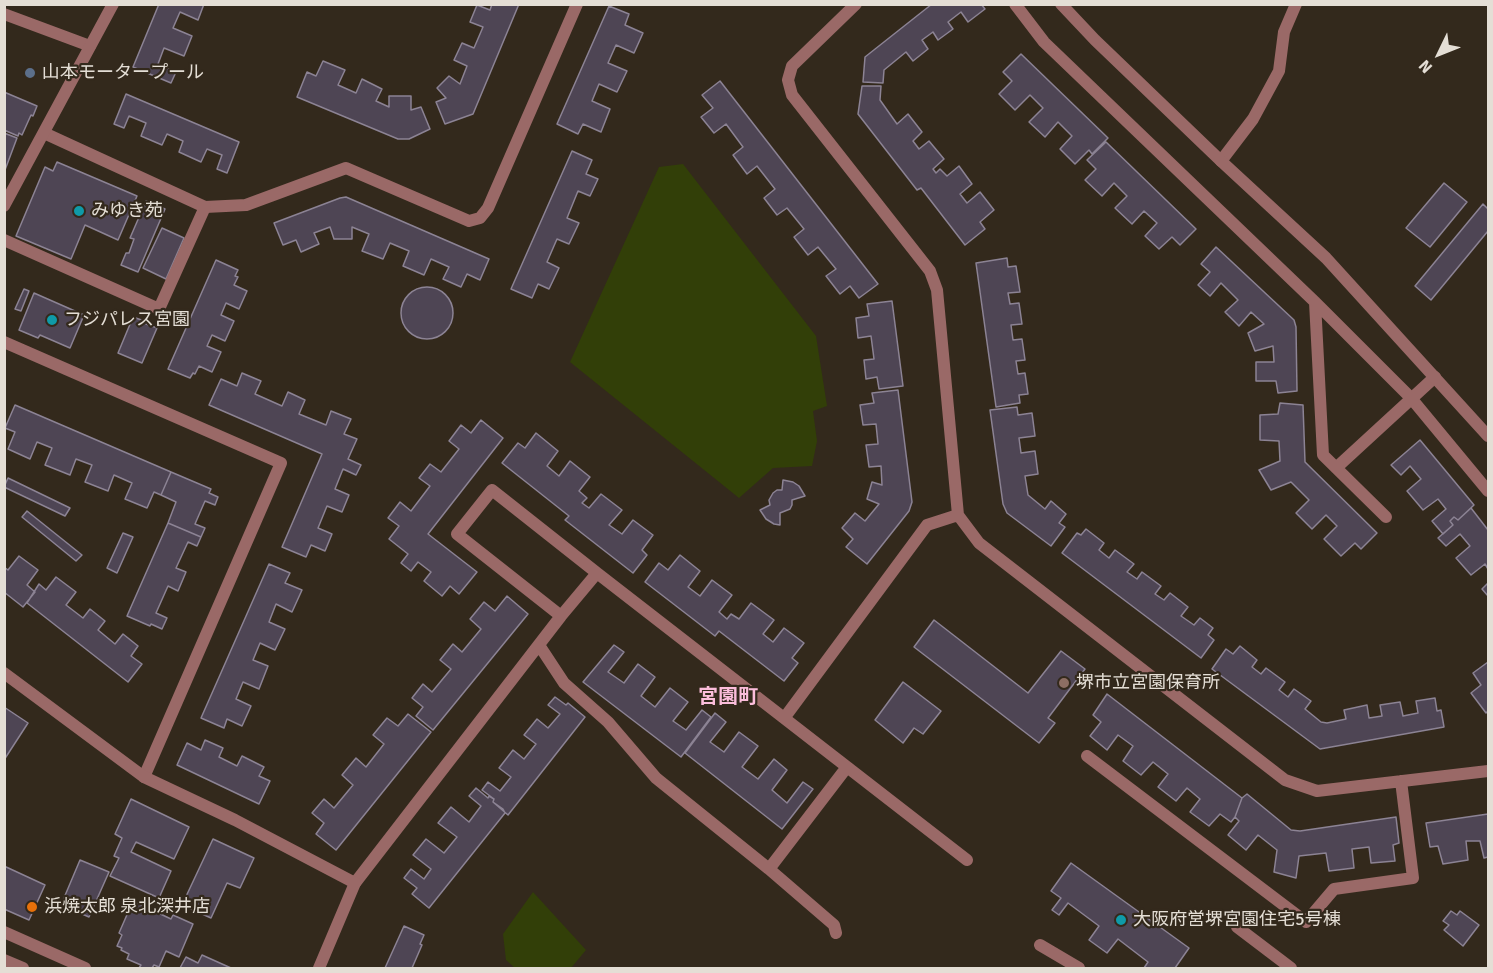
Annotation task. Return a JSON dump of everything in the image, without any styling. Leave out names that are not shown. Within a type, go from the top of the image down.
[{"type":"street","points":[[4,206],[10,184],[44,133],[113,4]]},
{"type":"street","points":[[44,133],[205,207],[246,205],[346,168],[469,221],[480,218],[488,207],[577,4]]},
{"type":"street","points":[[856,4],[792,66],[788,80],[792,95],[930,271],[937,290],[958,514],[979,543],[1285,780],[1317,791],[1488,771]]},
{"type":"street","points":[[1061,4],[1095,40],[1221,161],[1326,258],[1488,436]]},
{"type":"street","points":[[1221,161],[1254,119],[1278,71],[1284,32],[1296,4]]},
{"type":"street","points":[[1017,5],[1044,42],[1315,302],[1411,398],[1488,491]]},
{"type":"street","points":[[4,14],[90,46]]},
{"type":"street","points":[[4,240],[159,309],[205,207]]},
{"type":"street","points":[[1315,302],[1323,455],[1386,517]]},
{"type":"street","points":[[4,342],[281,464],[144,777]]},
{"type":"street","points":[[1336,468],[1435,377]]},
{"type":"street","points":[[561,616],[457,534],[492,490],[967,860]]},
{"type":"street","points":[[785,717],[927,525],[958,514]]},
{"type":"street","points":[[320,969],[356,883],[561,616],[597,573]]},
{"type":"street","points":[[539,645],[564,683],[608,722],[656,778],[769,869],[834,925],[836,933]]},
{"type":"street","points":[[4,673],[144,777],[235,820],[356,883]]},
{"type":"street","points":[[1087,756],[1306,922],[1334,889],[1413,878],[1401,781]]},
{"type":"street","points":[[769,869],[847,766]]},
{"type":"street","points":[[1237,927],[1291,969]]},
{"type":"street","points":[[4,932],[85,969]]},
{"type":"street","points":[[1040,945],[1079,969]]},
{"type":"street","points":[[4,960],[23,969]]},
{"type":"green space","points":[[683,164],[816,336],[827,406],[813,411],[817,441],[812,466],[773,468],[739,498],[570,362],[659,167]]},
{"type":"green space","points":[[533,892],[586,950],[571,968],[515,968],[506,960],[503,934]]},
{"type":"building","points":[[159,4],[204,4],[198,20],[180,12],[173,28],[192,36],[184,56],[164,48],[158,64],[176,72],[171,83],[133,67]]},
{"type":"building","points":[[492,4],[519,4],[473,114],[445,124],[436,102],[446,98],[437,88],[449,76],[460,84],[467,66],[454,60],[462,43],[474,48],[483,27],[470,22],[477,5],[490,10]]},
{"type":"building","points":[[932,4],[981,4],[985,9],[968,22],[961,12],[948,22],[953,29],[938,40],[933,32],[922,40],[928,49],[913,61],[906,52],[884,70],[883,83],[863,82],[865,57]]},
{"type":"building","points":[[609,6],[629,14],[625,25],[643,33],[634,53],[616,45],[608,63],[627,71],[617,92],[599,84],[592,101],[610,109],[601,132],[583,124],[578,134],[557,124]]},
{"type":"building","points":[[1021,54],[1108,138],[1092,154],[1089,150],[1075,164],[1060,149],[1072,136],[1058,122],[1045,137],[1029,122],[1043,108],[1030,95],[1015,110],[999,94],[1012,81],[1003,72]]},
{"type":"building","points":[[323,61],[345,70],[338,85],[356,93],[362,79],[382,89],[376,101],[389,107],[389,96],[411,96],[411,110],[421,107],[430,129],[409,139],[398,139],[297,97],[307,72],[316,76]]},
{"type":"building","points":[[720,81],[878,284],[859,298],[850,286],[840,294],[826,276],[836,269],[818,247],[808,255],[794,237],[804,229],[787,208],[777,215],[764,198],[775,189],[757,166],[747,174],[733,155],[743,147],[726,124],[714,133],[701,117],[713,108],[702,95]]},
{"type":"building","points":[[862,86],[881,86],[880,100],[897,124],[908,114],[922,132],[913,141],[919,149],[929,141],[944,159],[933,169],[936,173],[940,169],[947,176],[959,166],[972,184],[960,194],[967,203],[980,192],[994,210],[980,222],[985,229],[965,245],[921,188],[917,190],[858,114]]},
{"type":"building","points":[[4,92],[37,106],[22,135],[19,133],[18,136],[4,130]]},
{"type":"building","points":[[126,94],[239,142],[227,173],[217,169],[222,155],[207,149],[201,162],[179,152],[183,141],[167,134],[162,145],[141,136],[146,123],[129,116],[124,128],[114,124]]},
{"type":"building","points":[[4,133],[17,138],[5,170],[4,170]]},
{"type":"building","points":[[1106,142],[1196,229],[1180,245],[1172,237],[1159,249],[1145,236],[1157,223],[1144,211],[1132,224],[1115,208],[1127,196],[1114,183],[1102,196],[1085,180],[1096,169],[1087,160]]},
{"type":"building","points":[[572,151],[592,160],[586,174],[598,179],[590,196],[578,191],[567,218],[579,223],[569,244],[557,239],[547,262],[559,268],[549,289],[538,284],[532,298],[511,289]]},
{"type":"building","name":"みゆき苑","points":[[57,162],[137,196],[118,240],[85,225],[71,259],[16,236],[45,167],[53,171]]},
{"type":"building","points":[[1444,183],[1467,202],[1430,247],[1406,228]]},
{"type":"building","points":[[346,197],[489,259],[480,280],[467,274],[461,287],[443,279],[449,267],[431,259],[424,275],[403,266],[409,251],[390,243],[383,259],[362,251],[369,234],[352,227],[352,239],[334,239],[330,227],[314,233],[319,244],[301,252],[296,240],[283,245],[274,223]]},
{"type":"building","points":[[146,201],[165,209],[138,272],[121,265],[126,253],[129,253],[134,239],[130,238]]},
{"type":"building","points":[[1483,204],[1488,209],[1488,231],[1431,300],[1415,286]]},
{"type":"building","points":[[162,228],[184,238],[166,279],[143,268]]},
{"type":"building","points":[[1216,247],[1294,320],[1297,391],[1278,393],[1276,381],[1256,381],[1256,362],[1274,362],[1273,346],[1255,351],[1248,333],[1264,324],[1251,312],[1239,326],[1225,312],[1238,300],[1221,283],[1210,296],[1198,285],[1210,272],[1201,264]]},
{"type":"building","points":[[1007,258],[1008,267],[1016,266],[1020,292],[1008,293],[1010,304],[1019,303],[1022,324],[1011,325],[1013,340],[1022,339],[1025,360],[1016,361],[1018,374],[1025,373],[1028,394],[1019,395],[1020,403],[996,407],[976,263]]},
{"type":"building","points":[[216,260],[238,270],[235,276],[238,277],[234,285],[247,291],[239,309],[226,303],[221,315],[234,321],[225,341],[212,335],[207,346],[221,352],[212,372],[199,366],[190,378],[168,369]]},
{"type":"building","points":[[427,287],[437,289],[445,295],[451,303],[453,313],[451,323],[445,331],[437,337],[427,339],[417,337],[409,331],[403,323],[401,313],[403,303],[409,295],[417,289]]},
{"type":"building","points":[[24,289],[29,291],[21,311],[15,309]]},
{"type":"building","name":"フジパレス宮園","points":[[34,293],[84,315],[70,348],[40,335],[38,338],[19,330]]},
{"type":"building","points":[[892,301],[903,386],[879,389],[877,377],[866,379],[864,360],[874,359],[871,336],[858,338],[856,318],[869,316],[867,304]]},
{"type":"building","points":[[133,317],[157,328],[142,363],[118,353]]},
{"type":"building","points":[[242,373],[261,381],[255,394],[282,406],[288,392],[305,400],[299,414],[326,425],[331,411],[351,419],[344,434],[357,439],[348,459],[361,465],[356,475],[343,469],[335,489],[349,495],[342,512],[327,506],[318,528],[332,534],[325,551],[311,545],[306,557],[282,547],[322,454],[209,405],[221,379],[237,386]]},
{"type":"building","points":[[898,390],[912,502],[909,511],[867,564],[846,547],[853,539],[842,528],[855,513],[865,521],[879,504],[867,499],[872,482],[882,485],[881,466],[869,467],[866,445],[878,444],[876,424],[863,425],[860,405],[874,403],[872,393]]},
{"type":"building","points":[[1280,403],[1303,405],[1305,462],[1377,533],[1361,549],[1355,543],[1341,556],[1324,539],[1337,526],[1326,515],[1312,529],[1296,513],[1309,500],[1291,482],[1271,490],[1259,470],[1280,461],[1279,441],[1260,440],[1260,415],[1278,414]]},
{"type":"building","points":[[15,405],[171,472],[161,495],[154,492],[147,508],[125,499],[132,483],[114,475],[108,491],[85,482],[92,465],[76,459],[70,475],[45,465],[52,448],[37,442],[30,459],[8,449],[15,432],[5,428]]},
{"type":"building","points":[[1017,407],[1018,415],[1032,413],[1035,436],[1019,438],[1021,453],[1035,451],[1038,474],[1025,476],[1028,495],[1045,509],[1051,501],[1066,514],[1059,523],[1065,527],[1051,546],[1007,513],[1003,504],[990,410]]},
{"type":"building","points":[[481,420],[503,438],[428,534],[477,572],[459,594],[450,586],[442,596],[424,581],[431,572],[418,562],[411,571],[401,563],[408,554],[389,539],[399,526],[388,518],[400,502],[411,511],[430,486],[419,478],[430,464],[441,472],[459,449],[449,441],[461,425],[471,433]]},
{"type":"building","points":[[536,433],[558,451],[547,466],[559,476],[570,461],[590,477],[579,491],[587,498],[582,503],[589,508],[601,494],[622,510],[609,525],[622,534],[633,520],[653,535],[642,550],[647,555],[633,573],[565,520],[569,516],[502,463],[518,443],[525,448]]},
{"type":"building","points":[[1420,440],[1474,505],[1458,520],[1454,517],[1450,521],[1453,525],[1443,534],[1432,521],[1446,509],[1438,499],[1423,510],[1407,491],[1421,479],[1410,466],[1401,475],[1391,465]]},
{"type":"building","points":[[171,472],[211,489],[209,493],[218,497],[215,505],[205,501],[195,524],[205,528],[201,537],[168,523],[176,502],[161,495]]},
{"type":"building","points":[[8,478],[70,508],[65,516],[4,487]]},
{"type":"building","points":[[783,480],[799,486],[805,496],[792,500],[790,509],[780,513],[780,525],[766,519],[760,510],[770,505],[769,500],[773,493],[782,490]]},
{"type":"building","points":[[1471,508],[1488,530],[1488,569],[1485,564],[1471,575],[1456,558],[1470,546],[1460,534],[1446,546],[1438,538],[1453,525],[1450,521],[1454,517],[1458,520]]},
{"type":"building","points":[[27,511],[82,555],[76,561],[22,517]]},
{"type":"building","points":[[168,523],[201,537],[197,546],[188,542],[176,568],[186,572],[178,591],[168,586],[156,613],[167,618],[162,629],[127,616]]},
{"type":"building","points":[[1086,529],[1104,543],[1099,550],[1109,558],[1115,550],[1134,564],[1127,572],[1137,579],[1142,572],[1161,586],[1155,594],[1164,600],[1170,593],[1188,607],[1181,616],[1194,625],[1200,618],[1213,628],[1208,635],[1214,640],[1201,658],[1062,553],[1077,533],[1081,535]]},
{"type":"building","points":[[123,533],[133,537],[117,573],[107,568]]},
{"type":"building","points":[[680,555],[700,571],[688,587],[700,596],[712,580],[732,595],[719,612],[727,619],[731,614],[739,619],[751,603],[774,620],[763,634],[773,642],[784,628],[804,643],[792,658],[798,663],[784,681],[719,631],[715,636],[645,582],[659,563],[668,570]]},
{"type":"building","points":[[19,556],[38,570],[27,585],[35,592],[23,607],[4,592],[4,567],[8,570]]},
{"type":"building","points":[[269,564],[290,573],[285,583],[302,590],[292,612],[276,604],[269,622],[285,629],[275,650],[260,643],[253,660],[268,666],[259,689],[243,682],[236,699],[251,706],[242,726],[227,719],[224,728],[201,718]]},
{"type":"building","points":[[56,577],[76,592],[66,605],[83,618],[90,609],[105,621],[98,630],[115,644],[123,634],[138,646],[131,656],[142,664],[128,682],[27,603],[39,584],[46,590]]},
{"type":"building","points":[[1488,583],[1488,596],[1482,589]]},
{"type":"building","points":[[507,596],[528,614],[433,730],[416,716],[423,707],[412,698],[423,684],[432,692],[451,669],[440,660],[453,644],[462,652],[481,629],[470,619],[484,602],[495,611]]},
{"type":"building","points":[[934,620],[1028,693],[1061,651],[1085,669],[1048,718],[1055,723],[1039,743],[914,647]]},
{"type":"building","points":[[614,645],[624,652],[608,672],[624,683],[638,664],[655,677],[641,696],[655,707],[670,688],[688,702],[673,721],[686,730],[702,710],[711,717],[681,757],[583,682]]},
{"type":"building","points":[[1240,646],[1257,660],[1252,667],[1261,674],[1266,668],[1285,682],[1279,690],[1288,697],[1294,689],[1311,701],[1305,709],[1321,722],[1346,719],[1344,710],[1367,705],[1369,718],[1382,716],[1380,705],[1400,702],[1403,716],[1418,713],[1416,701],[1435,698],[1437,711],[1441,710],[1444,727],[1320,749],[1212,669],[1226,649],[1233,654]]},
{"type":"building","points":[[1488,662],[1488,711],[1486,713],[1471,693],[1481,685],[1473,673]]},
{"type":"building","points":[[903,682],[941,711],[923,734],[914,728],[903,743],[875,720]]},
{"type":"building","points":[[1107,694],[1242,798],[1231,822],[1220,814],[1209,826],[1190,812],[1200,799],[1187,788],[1176,801],[1158,787],[1168,774],[1153,762],[1141,775],[1123,761],[1133,746],[1118,735],[1107,750],[1090,736],[1101,722],[1093,715]]},
{"type":"building","points":[[555,697],[566,705],[568,703],[585,717],[508,815],[493,802],[494,799],[482,790],[488,782],[500,791],[511,777],[499,768],[513,750],[524,759],[536,744],[524,735],[537,719],[548,728],[560,714],[548,705]]},
{"type":"building","points":[[4,707],[28,723],[4,760]]},
{"type":"building","points":[[715,713],[726,722],[710,742],[724,752],[739,732],[758,746],[742,767],[758,779],[774,759],[787,770],[772,790],[787,803],[803,782],[813,789],[782,829],[685,753]]},
{"type":"building","points":[[408,714],[431,732],[336,850],[316,834],[324,823],[312,813],[324,799],[334,808],[353,785],[342,775],[356,758],[366,767],[384,744],[373,735],[387,718],[398,726]]},
{"type":"building","points":[[205,740],[223,748],[219,757],[237,766],[242,756],[264,767],[259,776],[270,781],[259,804],[177,765],[187,743],[201,750]]},
{"type":"building","points":[[476,788],[488,798],[489,796],[494,799],[493,802],[505,813],[429,908],[412,894],[417,888],[404,878],[411,869],[424,879],[431,869],[413,855],[426,839],[444,853],[457,837],[438,823],[451,807],[469,822],[481,806],[469,796]]},
{"type":"building","points":[[1247,794],[1291,830],[1300,831],[1396,817],[1399,843],[1393,845],[1395,861],[1371,863],[1369,847],[1352,849],[1354,868],[1329,871],[1326,853],[1299,856],[1296,878],[1274,872],[1277,850],[1258,835],[1246,850],[1228,835],[1239,821],[1235,817],[1242,798]]},
{"type":"building","points":[[131,799],[189,827],[174,859],[136,842],[131,852],[171,871],[159,898],[110,876],[119,858],[114,856],[122,838],[115,834]]},
{"type":"building","points":[[1488,814],[1488,857],[1484,858],[1480,841],[1466,841],[1468,860],[1443,864],[1438,846],[1430,847],[1426,823]]},
{"type":"building","points":[[213,839],[254,858],[240,888],[227,883],[211,918],[182,905]]},
{"type":"building","points":[[80,860],[109,872],[89,917],[61,905]]},
{"type":"building","name":"大阪府営堺宮園住宅5号棟","points":[[1071,863],[1189,948],[1175,968],[1144,968],[1148,962],[1118,939],[1107,953],[1089,940],[1099,926],[1068,903],[1059,915],[1052,910],[1061,898],[1051,891]]},
{"type":"building","points":[[4,866],[45,885],[29,920],[4,909]]},
{"type":"building","points":[[133,901],[171,919],[173,915],[193,924],[179,957],[166,951],[159,967],[154,965],[152,968],[139,968],[141,965],[127,959],[129,954],[117,946],[122,935],[119,933]]},
{"type":"building","points":[[1451,911],[1457,915],[1460,911],[1479,925],[1463,946],[1444,930],[1449,925],[1443,921]]},
{"type":"building","points":[[404,926],[424,935],[412,968],[385,968]]},
{"type":"building","points":[[202,955],[231,968],[180,968],[186,957],[198,963]]},
{"type":"place","name":"山本モータープール","points":[[30,73]]},
{"type":"place","name":"みゆき苑","points":[[79,211]]},
{"type":"place","name":"フジパレス宮園","points":[[52,320]]},
{"type":"place","name":"堺市立宮園保育所","points":[[1064,683]]},
{"type":"place","name":"浜焼太郎 泉北深井店","points":[[32,907]]},
{"type":"place","name":"大阪府営堺宮園住宅5号棟","points":[[1121,920]]},
{"type":"district","name":"宮園町","points":[[728,698]]}]
